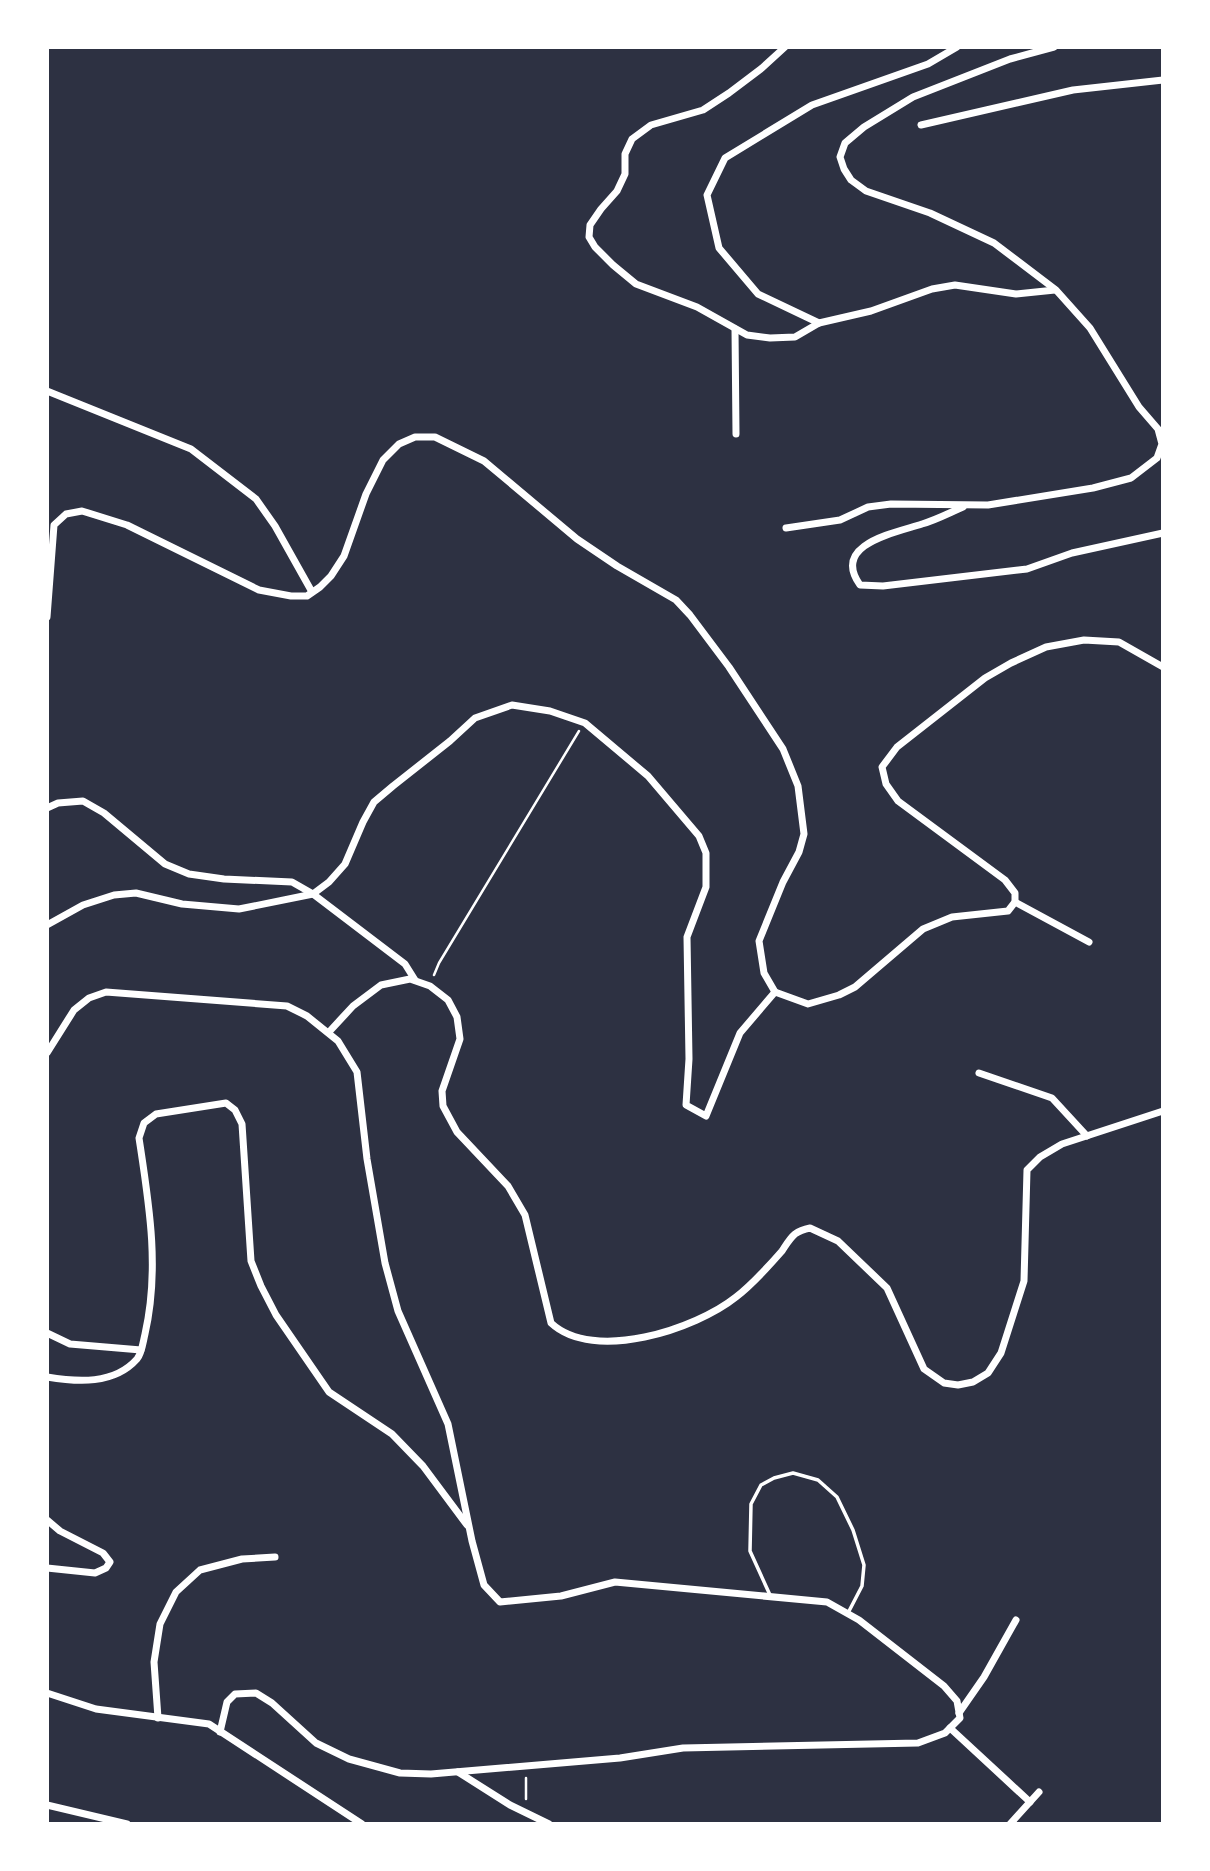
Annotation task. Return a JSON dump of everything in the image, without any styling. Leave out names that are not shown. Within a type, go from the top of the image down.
[{"type":"street","points":[[785,47],[762,68],[703,110],[651,125],[632,139],[625,155],[625,174],[617,191],[590,225],[589,237],[594,247],[613,265],[636,284],[696,307],[747,335],[770,338],[795,337],[819,323],[871,311],[932,289],[955,285],[1017,294],[1056,289]]},
{"type":"street","points":[[819,323],[758,294],[719,248],[707,195],[725,158],[812,105],[929,64],[957,47]]},
{"type":"street","points":[[786,528],[840,520],[868,507],[891,504],[988,505],[1093,488],[1132,478],[1157,458],[1162,444],[1158,429],[1139,407],[1090,328],[1056,289],[994,243],[930,213],[866,191],[851,180],[840,157],[845,144],[864,127],[913,97],[1010,58],[1054,47]]},
{"type":"street","points":[[921,125],[1073,90],[1163,80]]},
{"type":"street","points":[[735,329],[736,434]]},
{"type":"street","points":[[47,391],[191,449],[256,499],[275,526],[312,592]]},
{"type":"street","points":[[47,617],[54,525],[66,514],[82,511],[127,525],[259,590],[290,596],[307,596],[331,576],[344,556],[366,494],[383,460],[399,444],[415,437],[435,437],[484,461],[577,539],[676,600],[729,667],[783,749],[798,786],[804,834],[799,852],[783,881],[759,942],[764,973],[775,992],[808,1004],[855,987],[923,929],[952,916],[1008,911],[1015,902],[1015,893],[1005,880],[898,801],[886,784],[882,767],[897,747],[985,678],[1046,647],[1084,640],[1119,642],[1163,667]]},
{"type":"street","points":[[967,505],[925,523],[879,538],[860,549],[853,560],[854,575],[860,585],[883,586],[1027,569],[1072,553],[1163,533]]},
{"type":"street","points":[[47,925],[83,905],[114,895],[136,893],[182,904],[239,909],[313,894],[329,882],[345,864],[374,802],[475,718],[512,705],[550,711],[585,723],[648,776],[699,836],[705,853],[706,887],[687,936],[687,1105],[706,1116],[740,1033],[775,992]]},
{"type":"street","points":[[47,808],[58,803],[83,801],[104,813],[165,864],[189,874],[292,883],[313,894],[405,964],[415,981]]},
{"type":"street","points":[[1015,902],[1089,942]]},
{"type":"street","points":[[329,1032],[353,1006],[381,985],[410,979],[430,986],[449,1000],[457,1017],[460,1039],[442,1091],[443,1106],[457,1132],[508,1186],[525,1215],[551,1323],[561,1333],[609,1343],[683,1327],[735,1298],[758,1277],[796,1233],[810,1227],[838,1241],[887,1288],[924,1369],[944,1383],[958,1385],[973,1382],[988,1373],[1001,1353],[1024,1281],[1027,1170],[1040,1157],[1062,1144],[1163,1111]]},
{"type":"street","points":[[47,1053],[74,1010],[89,998],[106,992],[287,1006],[329,1032],[338,1041],[357,1072],[367,1158],[385,1263],[398,1311],[448,1424],[484,1586],[500,1602],[561,1596],[615,1582],[827,1602],[859,1620],[944,1686],[957,1701],[960,1718],[945,1733],[918,1742],[683,1748],[620,1758],[430,1774],[400,1773],[349,1759],[316,1743],[272,1703],[256,1693],[234,1694],[227,1702],[220,1732]]},
{"type":"street","points":[[979,1073],[1052,1098],[1087,1136]]},
{"type":"street","points":[[47,1377],[77,1382],[102,1379],[127,1368],[139,1357],[151,1305],[152,1240],[139,1138],[144,1124],[156,1114],[226,1103],[235,1110],[242,1124],[251,1261],[276,1315],[328,1392],[392,1434],[423,1466],[470,1528]]},
{"type":"street","points":[[47,1333],[70,1344],[141,1350]]},
{"type":"street","points":[[47,1523],[103,1553],[110,1562],[106,1568],[95,1573],[47,1568]]},
{"type":"street","points":[[158,1718],[154,1662],[160,1624],[176,1592],[200,1570],[242,1559],[275,1558]]},
{"type":"street","points":[[959,1713],[984,1677],[1017,1620]]},
{"type":"street","points":[[47,1693],[96,1709],[209,1724],[362,1824]]},
{"type":"street","points":[[950,1728],[1030,1802]]},
{"type":"street","points":[[457,1772],[510,1805],[549,1824]]},
{"type":"street","points":[[1010,1824],[1039,1792]]},
{"type":"street","points":[[47,1804],[127,1824]]},
{"type":"lane","points":[[771,1597],[750,1551],[751,1504],[761,1485],[793,1473],[818,1480],[836,1497],[853,1530],[864,1565],[862,1586],[848,1613]]},
{"type":"path","points":[[430,986],[439,963],[585,723]]},
{"type":"path","points":[[525,1766],[527,1813]]}]
